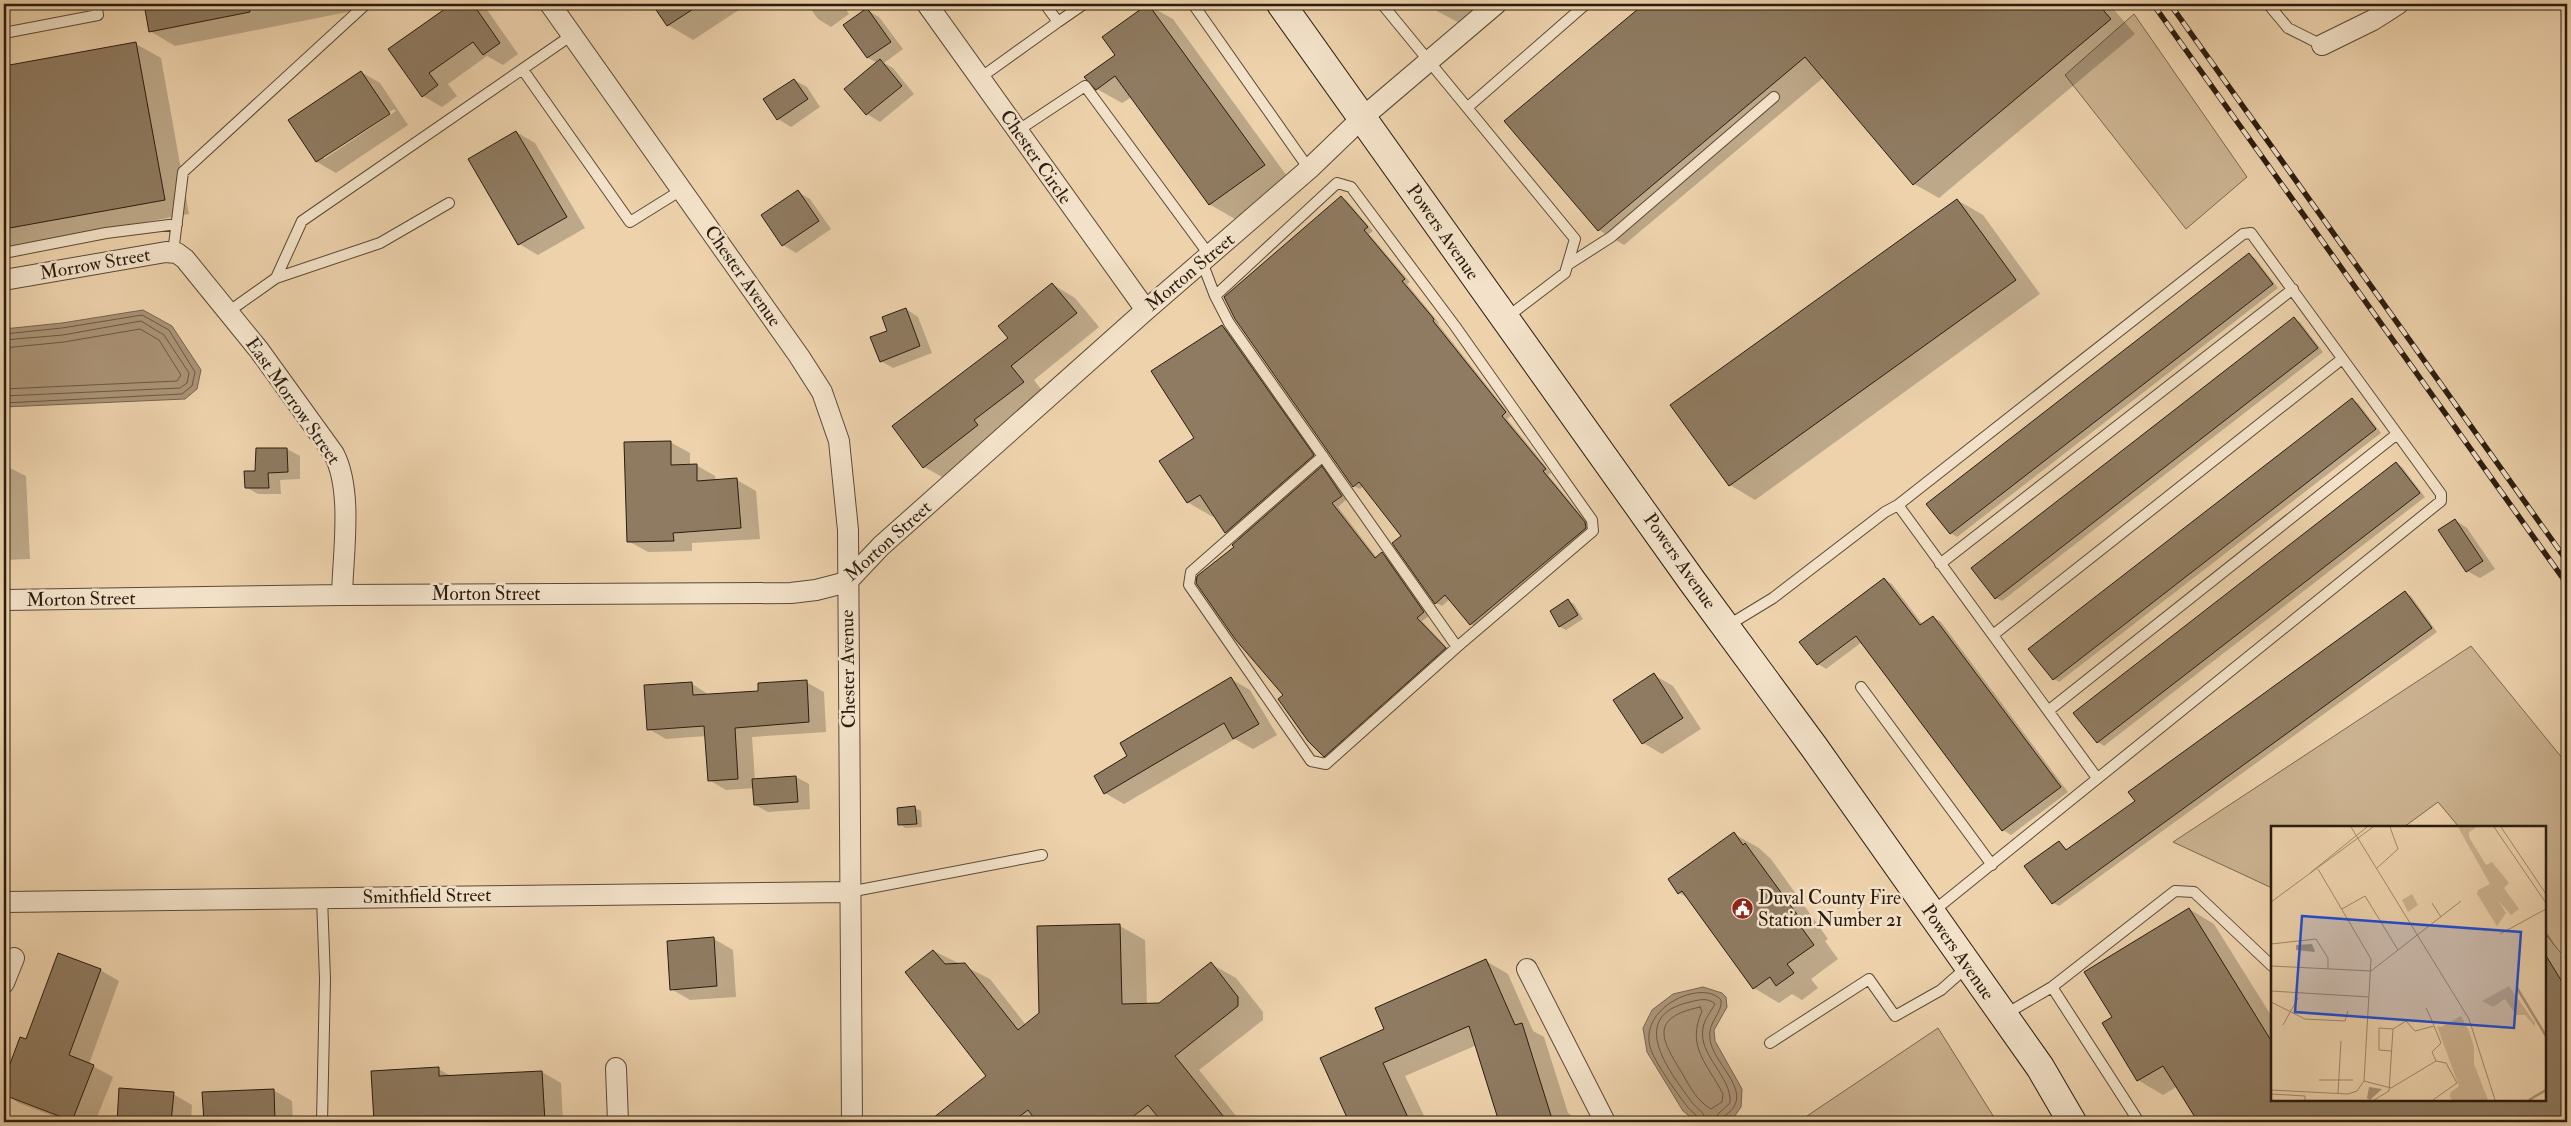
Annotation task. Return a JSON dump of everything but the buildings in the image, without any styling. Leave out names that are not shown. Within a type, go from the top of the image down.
[{"type":"street","name":"Chester Avenue","points":[[550,4],[683,189],[822,392],[838,440],[842,462],[848,530],[852,1122]]},
{"type":"street","name":"Chester Circle","points":[[927,4],[1146,310]]},
{"type":"street","name":"Powers Avenue","points":[[1281,4],[1814,747],[1930,914],[2040,1067],[2072,1122]]},
{"type":"street","name":"Morton Street","points":[[4,600],[342,595],[791,593],[816,590],[847,582],[881,546],[1146,310],[1310,168],[1362,118],[1496,4]]},
{"type":"street","points":[[2322,45],[2373,20],[2398,4]]},
{"type":"street","name":"Morrow Street","points":[[4,280],[166,252],[179,256]]},
{"type":"street","name":"East Morrow Street","points":[[179,256],[259,350],[334,454],[342,470],[344,500],[342,595]]},
{"type":"street","name":"Smithfield Street","points":[[4,902],[849,892]]},
{"type":"street","points":[[4,983],[14,958]]},
{"type":"street","points":[[1527,969],[1605,1122]]},
{"type":"street","points":[[616,1068],[618,1122]]},
{"type":"lane","points":[[4,33],[98,15],[96,4]]},
{"type":"lane","points":[[179,256],[176,224],[183,172],[366,4]]},
{"type":"lane","points":[[1045,4],[1058,22]]},
{"type":"lane","points":[[980,78],[1084,4]]},
{"type":"lane","points":[[1192,4],[1310,168]]},
{"type":"lane","points":[[1382,4],[1575,239],[1565,274],[1505,318]]},
{"type":"lane","points":[[1468,107],[1586,4]]},
{"type":"lane","points":[[2268,4],[2288,28],[2322,45]]},
{"type":"lane","points":[[276,278],[302,221],[572,35]]},
{"type":"lane","points":[[523,70],[630,222],[683,189]]},
{"type":"lane","points":[[1017,131],[1085,86],[1206,259],[1215,296],[1229,323],[1457,647]]},
{"type":"lane","points":[[1569,264],[1611,237],[1774,97]]},
{"type":"lane","points":[[1215,296],[1337,184],[1350,188],[1455,326],[1592,520],[1593,531],[1457,647],[1326,764],[1311,761],[1189,585],[1191,572],[1323,456]]},
{"type":"lane","points":[[228,312],[276,278],[380,243],[449,203]]},
{"type":"lane","points":[[4,253],[106,233],[176,224]]},
{"type":"lane","points":[[1726,626],[1773,598],[1885,512],[1898,505],[2243,234],[2251,233],[2441,494],[2441,501],[1930,914]]},
{"type":"lane","points":[[1940,564],[2293,290]]},
{"type":"lane","points":[[1993,635],[2342,359]]},
{"type":"lane","points":[[2048,711],[2397,434]]},
{"type":"lane","points":[[1898,505],[2098,778]]},
{"type":"lane","points":[[1862,687],[1992,865]]},
{"type":"lane","points":[[849,892],[1042,855]]},
{"type":"lane","points":[[2003,1015],[2052,987],[2175,891],[2194,892],[2271,965]]},
{"type":"lane","points":[[322,898],[325,979],[322,1122]]},
{"type":"lane","points":[[1770,1043],[1869,979],[1895,1016],[1941,990],[1967,966]]},
{"type":"lane","points":[[2052,987],[2139,1122]]},
{"type":"shaded area","points":[[2134,14],[2247,177],[2186,229],[2065,75]]},
{"type":"shaded area","points":[[2471,646],[2567,764],[2567,961],[2546,934],[2546,826],[2458,826],[2438,802],[2405,826],[2271,826],[2271,888],[2173,842]]},
{"type":"shaded area","points":[[1938,1028],[1997,1122],[1798,1122]]},
{"type":"water","points":[[143,310],[172,326],[201,370],[197,389],[185,399],[4,407],[4,329],[62,323]]},
{"type":"water","points":[[1703,987],[1722,993],[1726,997],[1727,1007],[1714,1030],[1715,1041],[1742,1089],[1741,1107],[1734,1117],[1722,1122],[1697,1122],[1683,1111],[1647,1052],[1643,1028],[1652,1010],[1673,994]]},
{"type":"railway","points":[[2153,4],[2567,584]]},
{"type":"railway","points":[[2170,4],[2567,561]]},
{"type":"place","name":"Duval County Fire Station Number 21","points":[[1742,909]]}]
